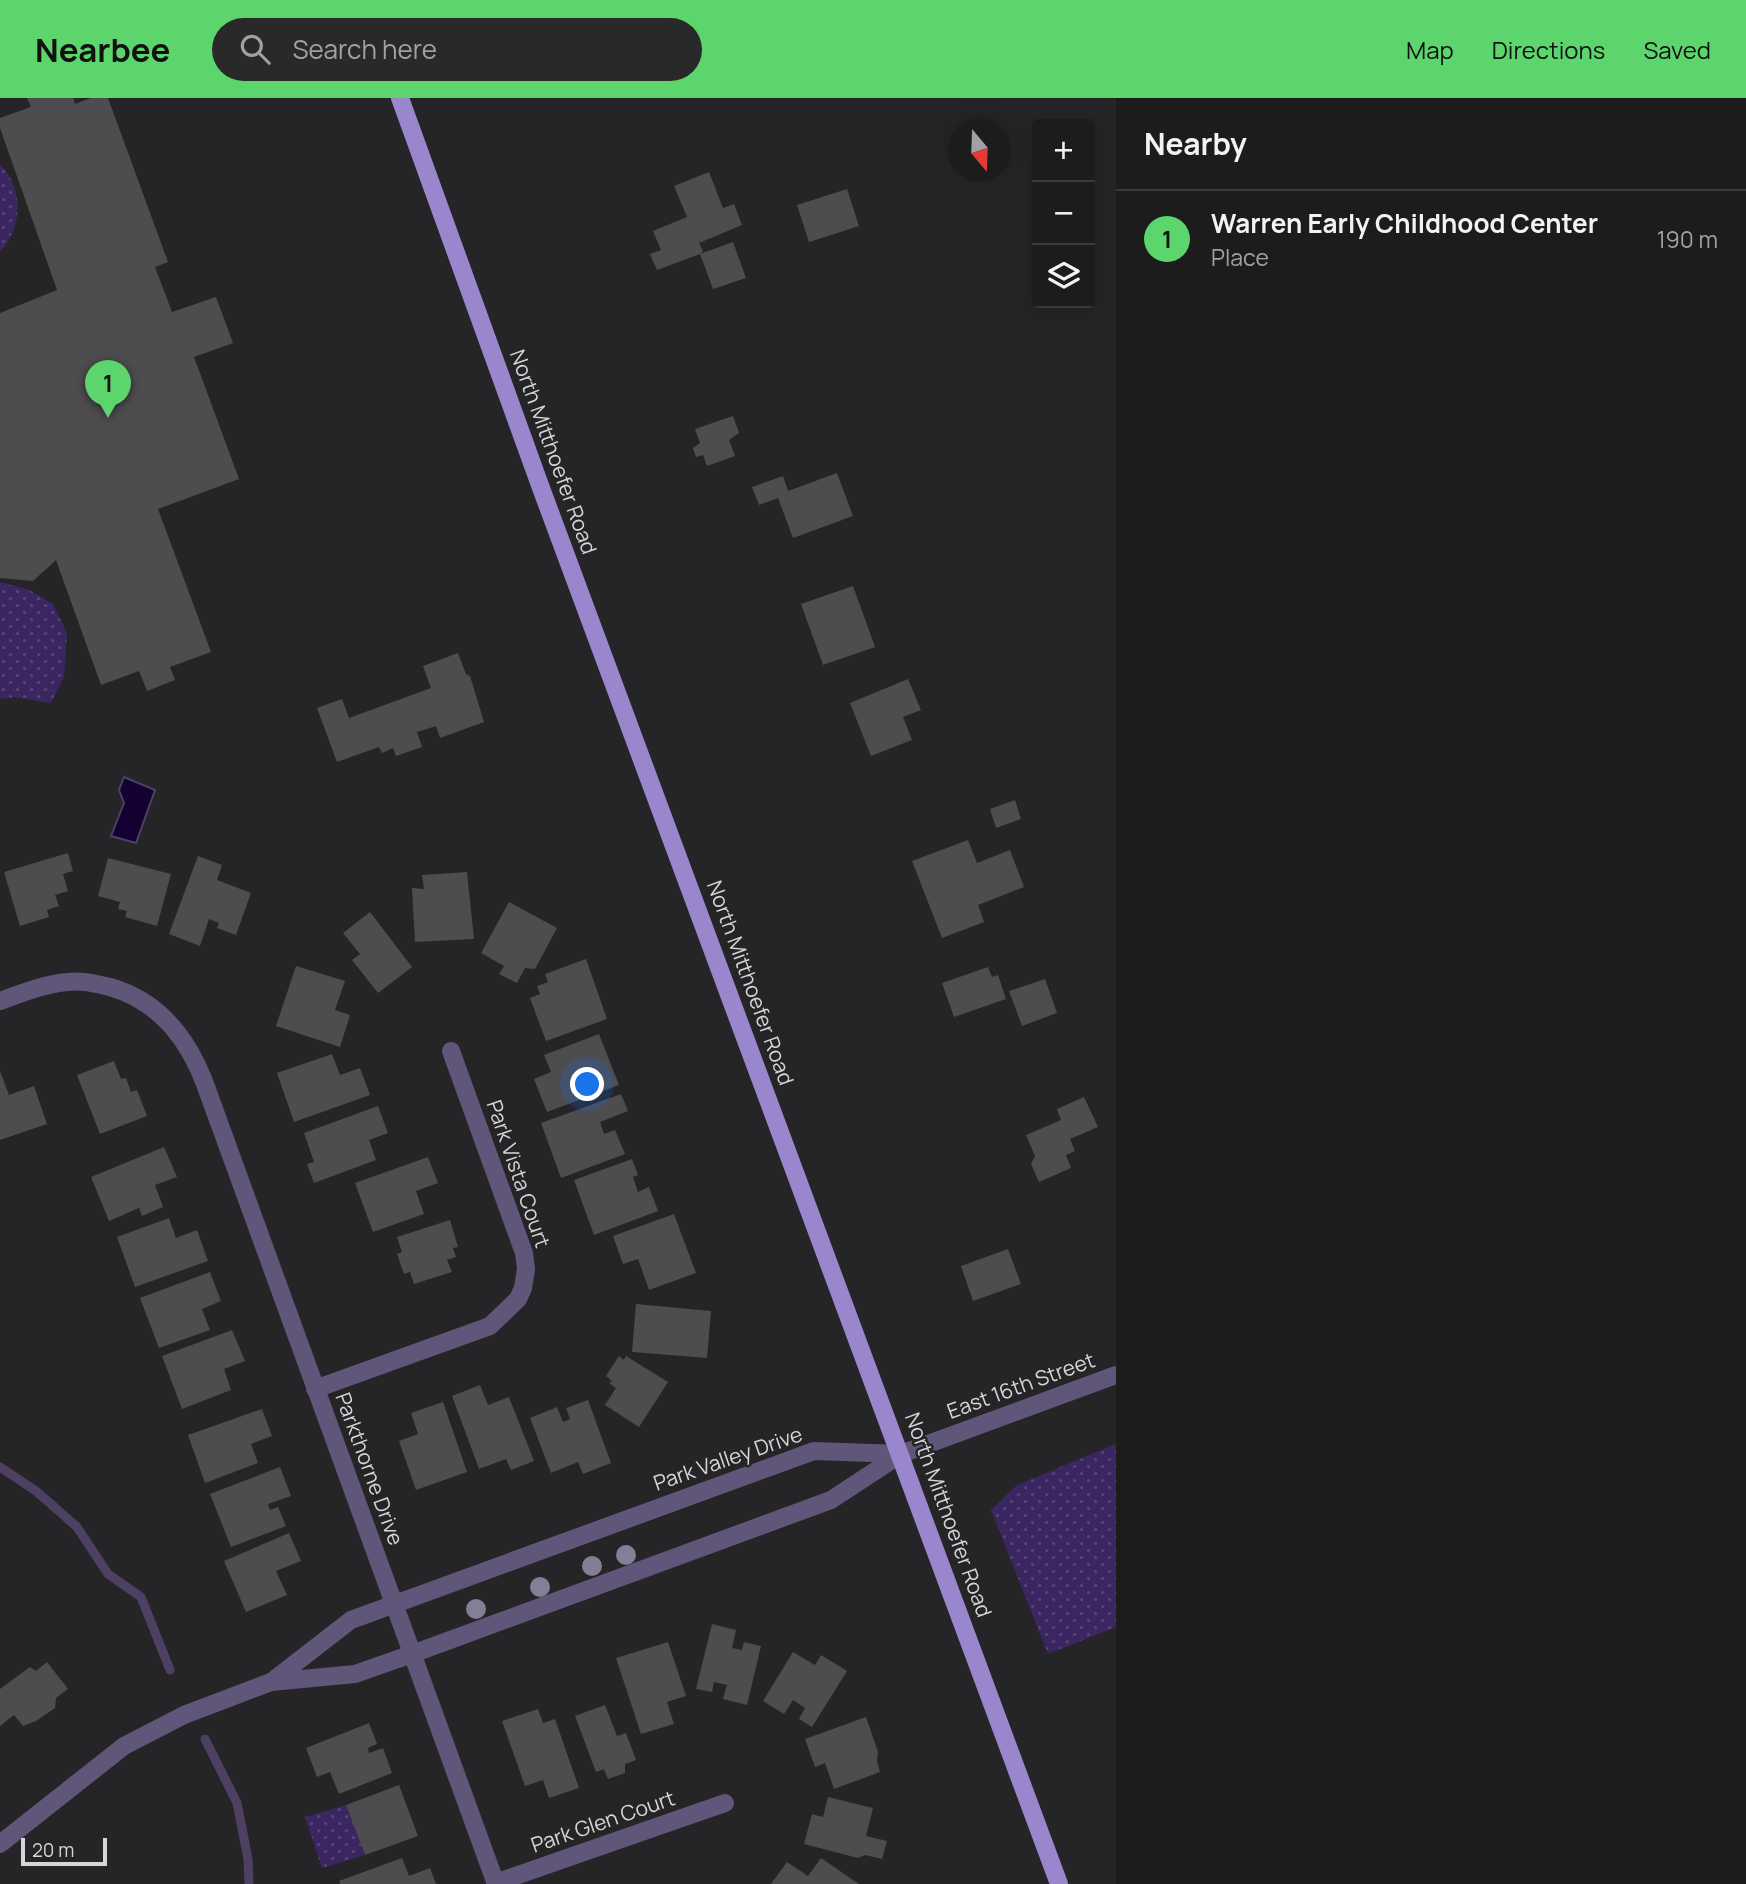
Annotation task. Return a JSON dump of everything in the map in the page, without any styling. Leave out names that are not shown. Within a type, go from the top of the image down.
[{"type":"main road","name":"North Mitthoefer Road","points":[[400,98],[587,611],[1059,1884]]},
{"type":"street","name":"Parkthorne Drive","points":[[0,1001],[43,986],[70,981],[98,984],[124,991],[149,1005],[178,1032],[199,1069],[496,1883]]},
{"type":"street","name":"Park Vista Court","points":[[315,1389],[489,1326],[513,1304],[523,1288],[526,1269],[524,1253],[451,1051]]},
{"type":"street","name":"East 16th Street","points":[[901,1454],[1116,1375]]},
{"type":"street","name":"Park Valley Drive","points":[[271,1682],[351,1620],[814,1451],[901,1454]]},
{"type":"street","name":"Park Valley Drive","points":[[0,1843],[124,1746],[184,1714],[271,1682],[355,1674],[412,1654],[831,1500],[901,1454]]},
{"type":"street","name":"Park Glen Court","points":[[496,1883],[725,1803]]},
{"type":"shaded area","points":[[0,164],[13,185],[18,208],[13,231],[0,252]]},
{"type":"shaded area","points":[[0,582],[29,590],[53,604],[67,633],[64,677],[51,703],[14,697],[0,699]]},
{"type":"shaded area","points":[[124,777],[155,790],[136,843],[111,836],[124,803],[119,790]]},
{"type":"shaded area","points":[[1116,1444],[1116,1627],[1048,1654],[991,1510],[1017,1485]]},
{"type":"shaded area","points":[[346,1805],[365,1855],[322,1868],[305,1817]]},
{"type":"building","points":[[27,98],[73,98],[75,104],[91,98],[108,98],[168,262],[155,267],[172,312],[216,297],[233,343],[194,357],[239,479],[158,509],[211,652],[170,667],[175,680],[147,691],[139,671],[101,685],[56,560],[33,581],[0,578],[0,313],[57,290],[0,128],[0,118],[31,107]]},
{"type":"building","points":[[709,172],[723,208],[734,204],[742,225],[699,243],[703,251],[700,254],[657,270],[650,254],[661,250],[653,231],[687,217],[674,186]]},
{"type":"building","points":[[847,189],[859,226],[809,242],[797,205]]},
{"type":"building","points":[[733,242],[746,278],[713,289],[700,254]]},
{"type":"building","points":[[733,416],[739,433],[729,440],[735,456],[707,466],[703,455],[696,457],[693,448],[700,443],[695,429]]},
{"type":"building","points":[[837,473],[853,516],[793,538],[778,498],[759,505],[752,487],[783,476],[788,491]]},
{"type":"building","points":[[853,586],[875,647],[823,665],[801,604]]},
{"type":"building","points":[[458,653],[466,674],[470,676],[484,722],[440,738],[436,726],[417,732],[422,747],[396,756],[393,748],[382,753],[379,747],[337,762],[317,708],[342,699],[349,718],[431,688],[423,666]]},
{"type":"building","points":[[908,679],[921,710],[903,717],[912,740],[871,756],[850,703]]},
{"type":"building","points":[[1015,800],[1021,819],[996,828],[990,809]]},
{"type":"building","points":[[968,840],[977,863],[1010,850],[1024,887],[978,905],[984,922],[942,938],[912,861]]},
{"type":"building","points":[[68,853],[73,871],[63,874],[68,891],[55,895],[59,906],[47,910],[49,917],[20,926],[4,872]]},
{"type":"building","points":[[198,856],[222,865],[217,880],[251,893],[236,935],[217,928],[219,923],[209,919],[200,946],[169,934]]},
{"type":"building","points":[[108,858],[171,874],[157,926],[125,917],[127,911],[118,909],[120,902],[98,896]]},
{"type":"building","points":[[467,872],[474,939],[415,942],[412,888],[424,889],[422,875]]},
{"type":"building","points":[[509,902],[557,928],[535,969],[525,968],[517,983],[499,974],[504,966],[481,953]]},
{"type":"building","points":[[370,912],[412,967],[378,993],[352,960],[360,954],[343,933]]},
{"type":"building","points":[[586,959],[607,1019],[546,1041],[530,998],[540,994],[537,986],[548,982],[545,974]]},
{"type":"building","points":[[296,966],[345,981],[335,1010],[350,1015],[340,1047],[276,1026]]},
{"type":"building","points":[[988,967],[992,977],[998,975],[1006,999],[954,1017],[942,983]]},
{"type":"building","points":[[1045,979],[1057,1013],[1022,1026],[1009,991]]},
{"type":"building","points":[[599,1034],[619,1085],[547,1112],[534,1079],[551,1072],[544,1055]]},
{"type":"building","points":[[332,1054],[340,1075],[360,1068],[370,1095],[294,1122],[277,1073]]},
{"type":"building","points":[[114,1061],[121,1079],[126,1078],[131,1092],[137,1090],[147,1116],[100,1134],[77,1075]]},
{"type":"building","points":[[0,1071],[9,1095],[34,1086],[47,1124],[0,1140]]},
{"type":"building","points":[[621,1094],[628,1111],[600,1122],[604,1134],[615,1130],[625,1154],[561,1178],[541,1123]]},
{"type":"building","points":[[1084,1097],[1098,1127],[1070,1139],[1075,1151],[1066,1155],[1071,1168],[1039,1182],[1031,1164],[1035,1156],[1026,1135],[1061,1120],[1057,1109]]},
{"type":"building","points":[[378,1106],[388,1133],[369,1140],[376,1160],[314,1183],[307,1164],[314,1162],[304,1133]]},
{"type":"building","points":[[164,1147],[177,1177],[155,1185],[163,1207],[142,1216],[139,1208],[109,1221],[91,1177]]},
{"type":"building","points":[[428,1157],[438,1183],[416,1191],[424,1214],[373,1232],[355,1183]]},
{"type":"building","points":[[632,1159],[638,1175],[633,1177],[638,1192],[649,1187],[658,1211],[594,1235],[574,1180]]},
{"type":"building","points":[[674,1214],[696,1273],[649,1290],[638,1259],[623,1264],[613,1236]]},
{"type":"building","points":[[169,1218],[176,1238],[197,1230],[208,1261],[135,1287],[117,1237]]},
{"type":"building","points":[[450,1220],[458,1247],[453,1248],[456,1257],[447,1260],[452,1272],[414,1284],[410,1272],[404,1274],[397,1254],[402,1252],[397,1237]]},
{"type":"building","points":[[1008,1249],[1021,1284],[973,1301],[961,1266]]},
{"type":"building","points":[[210,1272],[221,1301],[202,1309],[210,1330],[159,1348],[140,1298]]},
{"type":"building","points":[[636,1304],[711,1311],[707,1358],[632,1352]]},
{"type":"building","points":[[232,1330],[245,1361],[224,1369],[231,1390],[182,1409],[162,1356]]},
{"type":"building","points":[[619,1356],[624,1360],[626,1356],[668,1382],[639,1427],[605,1405],[616,1388],[609,1383],[612,1381],[606,1376]]},
{"type":"building","points":[[480,1385],[488,1405],[509,1397],[534,1461],[511,1470],[506,1459],[479,1469],[452,1396]]},
{"type":"building","points":[[588,1400],[611,1463],[583,1474],[578,1462],[551,1473],[530,1418],[557,1407],[563,1422],[570,1419],[566,1408]]},
{"type":"building","points":[[443,1402],[467,1472],[416,1490],[399,1441],[418,1434],[411,1413]]},
{"type":"building","points":[[262,1409],[272,1436],[251,1444],[258,1463],[205,1483],[188,1435]]},
{"type":"building","points":[[280,1467],[291,1496],[268,1504],[270,1510],[278,1507],[286,1526],[231,1547],[210,1494]]},
{"type":"building","points":[[289,1533],[301,1561],[276,1571],[287,1595],[246,1612],[224,1561]]},
{"type":"building","points":[[712,1624],[736,1630],[732,1648],[742,1650],[744,1642],[761,1646],[747,1705],[723,1699],[727,1685],[714,1682],[712,1692],[696,1689]]},
{"type":"building","points":[[668,1642],[686,1696],[667,1702],[674,1724],[641,1734],[616,1658]]},
{"type":"building","points":[[793,1652],[815,1665],[821,1655],[847,1671],[812,1727],[799,1719],[805,1708],[793,1700],[784,1714],[763,1701]]},
{"type":"building","points":[[47,1662],[68,1689],[56,1698],[55,1708],[23,1726],[14,1715],[0,1726],[0,1689],[30,1667],[36,1671]]},
{"type":"building","points":[[605,1705],[617,1736],[626,1733],[636,1760],[625,1764],[625,1773],[608,1779],[604,1769],[596,1772],[575,1716]]},
{"type":"building","points":[[538,1709],[543,1723],[555,1719],[579,1788],[549,1798],[543,1780],[525,1786],[502,1721]]},
{"type":"building","points":[[866,1717],[878,1752],[880,1772],[834,1789],[825,1763],[815,1767],[805,1739]]},
{"type":"building","points":[[369,1723],[377,1744],[368,1748],[369,1753],[383,1748],[392,1773],[339,1794],[330,1772],[317,1777],[306,1748]]},
{"type":"building","points":[[399,1785],[418,1836],[365,1855],[346,1805]]},
{"type":"building","points":[[828,1797],[873,1808],[866,1836],[887,1841],[882,1859],[865,1855],[858,1858],[804,1844],[812,1814],[823,1817]]},
{"type":"building","points":[[402,1858],[409,1876],[430,1868],[436,1884],[340,1884],[339,1881]]},
{"type":"building","points":[[821,1858],[859,1884],[771,1884],[787,1862],[808,1876]]},
{"type":"waterway","points":[[0,1467],[36,1491],[77,1527],[108,1574],[141,1597],[170,1670]]},
{"type":"waterway","points":[[205,1739],[237,1803],[248,1859],[249,1884]]},
{"type":"place","name":"Warren Early Childhood Center","points":[[108,418]]}]
